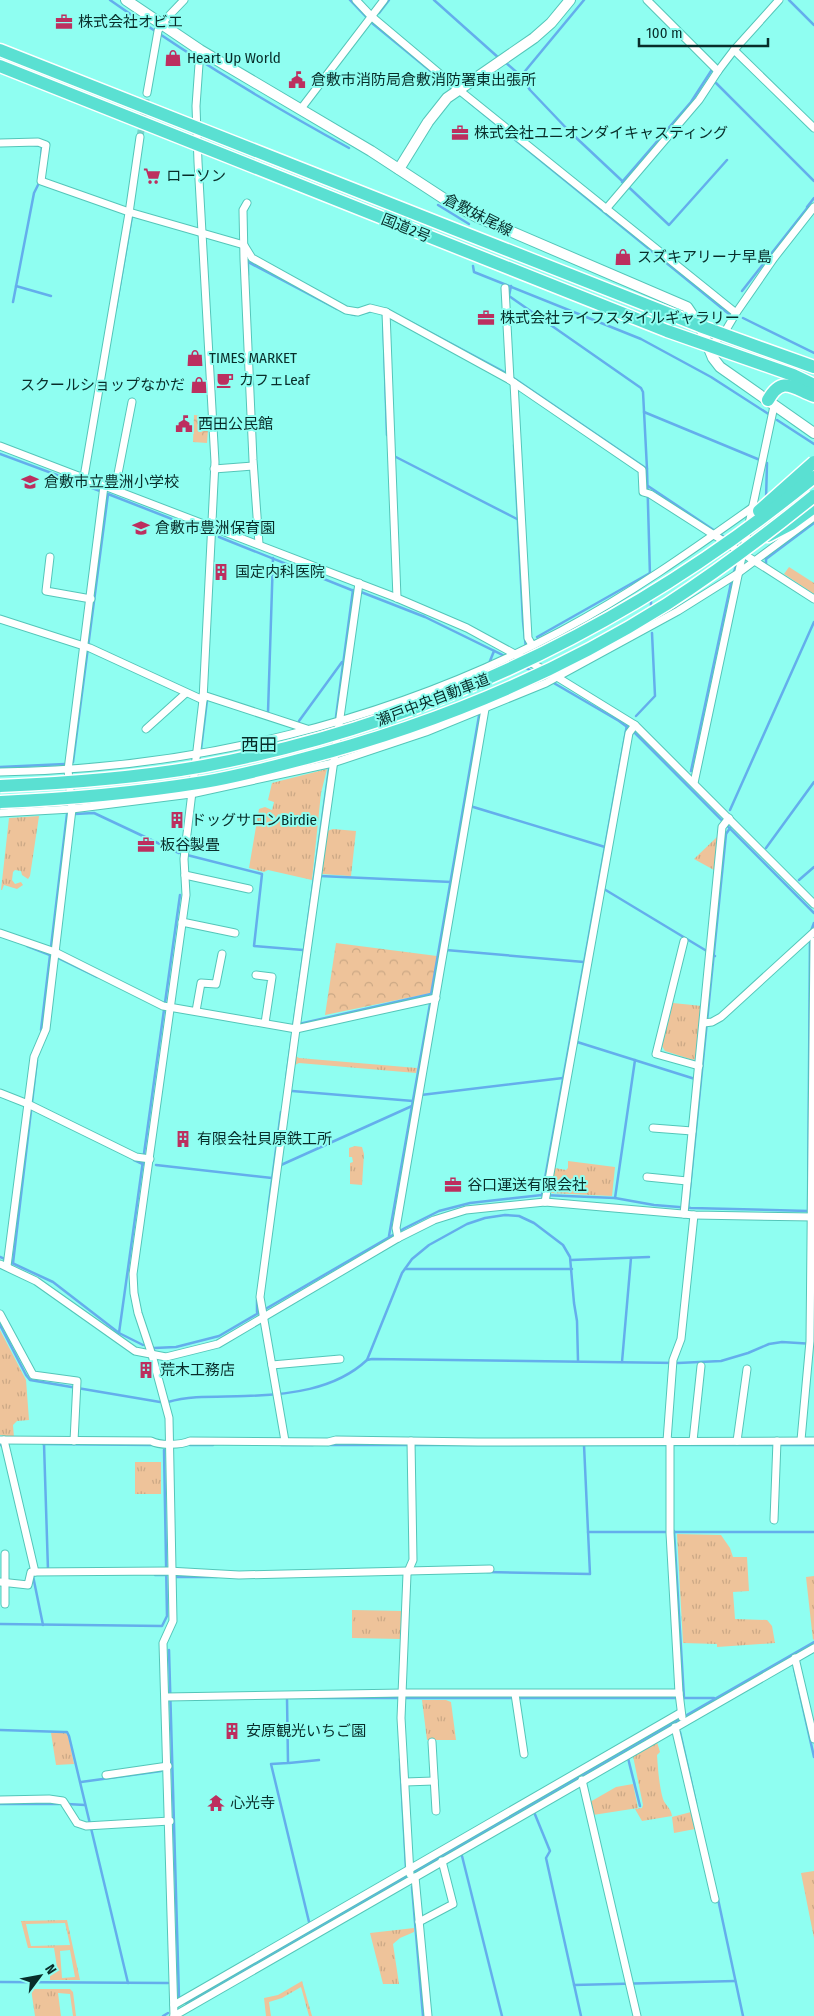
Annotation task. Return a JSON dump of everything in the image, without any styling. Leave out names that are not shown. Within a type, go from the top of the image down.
[{"type":"highway","name":"国道2号","points":[[0,50],[723,335],[814,367]]},
{"type":"highway","name":"国道2号","points":[[0,66],[658,328],[814,384]]},
{"type":"highway","points":[[771,403],[777,387],[784,384],[814,396]]},
{"type":"highway","points":[[656,592],[735,532],[814,462]]},
{"type":"highway","name":"瀬戸中央自動車道","points":[[0,786],[85,781],[148,774],[220,762],[321,739],[427,704],[491,678],[568,642],[656,592],[744,532],[814,477]]},
{"type":"highway","name":"瀬戸中央自動車道","points":[[0,802],[95,796],[206,782],[325,754],[380,737],[486,697],[576,655],[665,605],[745,549],[814,496]]},
{"type":"highway","points":[[745,549],[791,524],[814,507]]},
{"type":"main road","name":"倉敷妹尾線","points":[[126,0],[158,30],[300,110],[477,217],[687,307],[700,326],[713,358],[720,367],[814,434]]},
{"type":"main road","points":[[399,170],[428,122],[448,98],[534,38],[551,23],[570,0]]},
{"type":"street","points":[[147,93],[158,30],[184,0]]},
{"type":"street","points":[[356,0],[369,19],[736,313]]},
{"type":"street","points":[[300,110],[384,0]]},
{"type":"street","points":[[647,0],[715,69]]},
{"type":"street","points":[[606,209],[699,100],[715,69],[779,0]]},
{"type":"street","points":[[734,50],[814,128]]},
{"type":"street","points":[[174,2016],[168,1766],[169,1696],[164,1643],[173,1621],[167,1571],[169,1418],[152,1355],[138,1313],[133,1274],[146,1158],[167,1006],[186,895],[184,859],[203,698],[214,469],[196,106],[200,52]]},
{"type":"street","points":[[84,477],[129,214],[140,137]]},
{"type":"street","points":[[0,143],[38,142],[46,145],[41,181],[129,214],[202,232],[244,245],[252,258],[346,310],[358,312],[370,308],[384,311],[511,378],[642,470],[643,492],[648,493],[745,549],[756,561],[814,599]]},
{"type":"street","points":[[247,203],[243,210],[244,245],[253,466],[259,544]]},
{"type":"street","points":[[708,346],[723,335],[774,258],[814,207]]},
{"type":"street","points":[[505,288],[528,647]]},
{"type":"street","points":[[384,311],[397,598]]},
{"type":"street","points":[[115,490],[132,402]]},
{"type":"street","points":[[694,784],[737,574],[745,549],[771,403]]},
{"type":"street","points":[[0,446],[259,544],[397,598],[467,628],[510,656],[632,728],[694,784],[726,822],[813,902]]},
{"type":"street","points":[[214,469],[253,466]]},
{"type":"street","points":[[104,486],[86,645],[68,770],[72,809],[52,951],[46,1029],[34,1056],[30,1105],[6,1263],[57,1295],[135,1351],[166,1357],[218,1344],[262,1312],[397,1234],[466,1210],[546,1197],[684,1210],[694,1215],[813,1217]]},
{"type":"street","points":[[0,772],[68,770],[146,762],[276,738],[397,702],[489,666],[589,615],[651,578],[753,507]]},
{"type":"street","points":[[0,812],[72,809],[191,794],[333,762],[426,732],[481,711],[552,680],[690,604],[756,561],[814,517]]},
{"type":"street","points":[[50,557],[46,591],[91,599]]},
{"type":"street","points":[[284,1441],[260,1297],[294,1027],[318,877],[358,583]]},
{"type":"street","points":[[0,619],[86,645],[186,693],[307,729]]},
{"type":"street","points":[[146,729],[186,693]]},
{"type":"street","points":[[397,1234],[469,805],[481,711]]},
{"type":"street","points":[[546,1197],[632,728]]},
{"type":"street","points":[[684,1210],[726,822]]},
{"type":"street","points":[[185,875],[249,889]]},
{"type":"street","points":[[182,922],[235,932]]},
{"type":"street","points":[[704,1023],[712,1022],[721,1017],[814,932]]},
{"type":"street","points":[[0,933],[52,951],[167,1006],[294,1027],[436,998]]},
{"type":"street","points":[[684,941],[656,1054],[699,1066]]},
{"type":"street","points":[[801,1440],[810,1344],[813,1217],[814,941]]},
{"type":"street","points":[[196,1011],[202,983],[216,984],[222,954]]},
{"type":"street","points":[[256,975],[272,977],[264,1022]]},
{"type":"street","points":[[0,1092],[136,1157],[146,1158]]},
{"type":"street","points":[[654,1128],[692,1131]]},
{"type":"street","points":[[647,1177],[687,1181]]},
{"type":"street","points":[[174,2005],[410,1874],[442,1861],[675,1726],[682,1717],[679,1696],[670,1531],[669,1443],[673,1362],[681,1339],[694,1215]]},
{"type":"street","points":[[0,1314],[33,1375],[76,1381],[74,1441]]},
{"type":"street","points":[[272,1365],[340,1359]]},
{"type":"street","points":[[693,1441],[701,1366]]},
{"type":"street","points":[[738,1441],[746,1369]]},
{"type":"street","points":[[35,1572],[2,1440],[150,1441],[170,1444],[190,1441],[411,1444],[814,1441]]},
{"type":"street","points":[[774,1520],[777,1441]]},
{"type":"street","points":[[411,1444],[413,1560],[408,1572],[401,1718],[410,1874],[419,1922],[428,2016]]},
{"type":"street","points":[[5,1554],[2,1582],[5,1604]]},
{"type":"street","points":[[2,1582],[28,1585],[31,1572],[167,1571],[239,1574],[490,1569]]},
{"type":"street","points":[[174,2016],[410,1874],[682,1717],[814,1648]]},
{"type":"street","points":[[795,1658],[814,1739]]},
{"type":"street","points":[[169,1696],[516,1694],[679,1696]]},
{"type":"street","points":[[516,1694],[524,1754]]},
{"type":"street","points":[[675,1726],[715,1899]]},
{"type":"street","points":[[432,1742],[436,1811]]},
{"type":"street","points":[[106,1775],[168,1766]]},
{"type":"street","points":[[582,1780],[637,2016]]},
{"type":"street","points":[[405,1782],[434,1781]]},
{"type":"street","points":[[0,1800],[49,1799],[65,1804],[77,1823],[91,1826],[170,1821]]},
{"type":"street","points":[[419,1922],[452,1904],[442,1861]]},
{"type":"green space","points":[[194,415],[209,416],[207,443],[193,442]]},
{"type":"green space","points":[[789,567],[814,583],[814,594],[784,574]]},
{"type":"green space","points":[[327,769],[321,793],[312,880],[268,870],[264,872],[249,868],[259,809],[265,807],[272,810],[274,802],[268,800],[272,783]]},
{"type":"green space","points":[[39,816],[30,876],[28,879],[22,875],[21,871],[15,870],[12,880],[15,884],[21,882],[23,885],[17,889],[4,885],[1,890],[9,818]]},
{"type":"green space","points":[[333,829],[356,831],[351,876],[322,874],[327,831]]},
{"type":"green space","points":[[718,836],[714,870],[694,859]]},
{"type":"green space","points":[[336,943],[437,956],[431,993],[325,1015]]},
{"type":"green space","points":[[673,1003],[702,1006],[697,1058],[693,1060],[665,1051],[662,1046]]},
{"type":"green space","points":[[296,1056],[299,1058],[417,1068],[416,1073],[299,1063],[295,1065]]},
{"type":"green space","points":[[355,1146],[362,1147],[364,1154],[362,1185],[350,1184],[350,1163],[353,1162],[352,1157],[349,1157],[349,1148]]},
{"type":"green space","points":[[568,1161],[615,1167],[612,1196],[550,1193],[555,1168],[566,1170],[568,1168]]},
{"type":"green space","points":[[0,1330],[26,1380],[29,1420],[17,1421],[13,1425],[14,1438],[0,1435]]},
{"type":"green space","points":[[135,1462],[161,1462],[161,1494],[135,1494]]},
{"type":"green space","points":[[677,1534],[721,1535],[730,1548],[733,1557],[747,1557],[749,1591],[733,1592],[735,1619],[767,1620],[772,1626],[775,1643],[717,1647],[717,1644],[683,1643]]},
{"type":"green space","points":[[814,1576],[814,1639],[813,1640],[806,1577]]},
{"type":"green space","points":[[352,1610],[402,1611],[401,1639],[352,1638]]},
{"type":"green space","points":[[422,1700],[446,1700],[451,1702],[456,1740],[427,1740]]},
{"type":"green space","points":[[51,1733],[65,1733],[68,1735],[74,1764],[56,1765]]},
{"type":"green space","points":[[657,1742],[660,1752],[657,1755],[663,1799],[672,1816],[642,1821],[635,1809],[642,1808],[643,1805],[633,1756]]},
{"type":"green space","points":[[633,1784],[638,1808],[593,1815],[590,1802],[616,1787]]},
{"type":"green space","points":[[691,1812],[695,1829],[674,1833],[672,1817]]},
{"type":"green space","points":[[814,1871],[814,1938],[801,1873]]},
{"type":"green space","points":[[67,1920],[80,1980],[50,1980],[50,1969],[57,1967],[54,1948],[28,1948],[21,1921]],"holes":[[[65,1923],[70,1945],[31,1946],[26,1924]],[[70,1950],[75,1977],[62,1978],[60,1951]]]},
{"type":"green space","points":[[414,1928],[414,1932],[400,1938],[393,1944],[399,1984],[383,1984],[370,1933]]},
{"type":"green space","points":[[302,1981],[312,2016],[309,2016],[301,1987],[282,1998],[269,2002],[271,2016],[266,2016],[264,1998],[278,1995]]},
{"type":"green space","points":[[31,1989],[70,1989],[73,1992],[76,2016],[73,2016],[70,1994],[58,1993],[61,2016],[35,2016]]},
{"type":"waterway","points":[[110,0],[168,40],[227,77],[349,148]]},
{"type":"waterway","points":[[350,0],[372,23],[455,91]]},
{"type":"waterway","points":[[379,13],[389,0]]},
{"type":"waterway","points":[[434,0],[500,59]]},
{"type":"waterway","points":[[521,76],[584,0]]},
{"type":"waterway","points":[[789,0],[814,25]]},
{"type":"waterway","points":[[505,62],[521,76],[530,90],[569,131],[669,225],[727,160]]},
{"type":"waterway","points":[[622,182],[691,102],[713,68]]},
{"type":"waterway","points":[[716,83],[814,181]]},
{"type":"waterway","points":[[469,102],[729,314]]},
{"type":"waterway","points":[[34,145],[42,146],[41,158]]},
{"type":"waterway","points":[[13,302],[34,193],[39,183]]},
{"type":"waterway","points":[[807,207],[814,198]]},
{"type":"waterway","points":[[438,205],[469,224]]},
{"type":"waterway","points":[[742,291],[808,207]]},
{"type":"waterway","points":[[116,308],[132,216]]},
{"type":"waterway","points":[[247,258],[248,262],[337,309]]},
{"type":"waterway","points":[[248,262],[248,275]]},
{"type":"waterway","points":[[473,266],[474,272],[641,339],[711,377],[770,415]]},
{"type":"waterway","points":[[16,286],[51,296]]},
{"type":"waterway","points":[[511,286],[509,296],[641,388],[643,392],[647,469]]},
{"type":"waterway","points":[[344,312],[355,315],[372,311]]},
{"type":"waterway","points":[[383,313],[387,435]]},
{"type":"waterway","points":[[743,318],[814,353]]},
{"type":"waterway","points":[[407,320],[508,374]]},
{"type":"waterway","points":[[512,377],[647,469],[650,576]]},
{"type":"waterway","points":[[644,412],[760,460]]},
{"type":"waterway","points":[[777,420],[814,444]]},
{"type":"waterway","points":[[514,445],[523,621],[527,657]]},
{"type":"waterway","points":[[0,454],[100,491]]},
{"type":"waterway","points":[[392,455],[517,519]]},
{"type":"waterway","points":[[765,463],[767,463],[766,500]]},
{"type":"waterway","points":[[648,486],[727,539]]},
{"type":"waterway","points":[[108,494],[200,530]]},
{"type":"waterway","points":[[73,762],[108,494]]},
{"type":"waterway","points":[[766,559],[814,523]]},
{"type":"waterway","points":[[219,537],[354,591]]},
{"type":"waterway","points":[[766,555],[766,564]]},
{"type":"waterway","points":[[268,712],[273,558]]},
{"type":"waterway","points":[[734,572],[737,563]]},
{"type":"waterway","points":[[537,637],[650,573]]},
{"type":"waterway","points":[[691,771],[731,583]]},
{"type":"waterway","points":[[336,717],[353,590]]},
{"type":"waterway","points":[[361,592],[425,617],[515,661]]},
{"type":"waterway","points":[[651,596],[651,608]]},
{"type":"waterway","points":[[730,810],[814,622]]},
{"type":"waterway","points":[[636,716],[655,696],[652,633]]},
{"type":"waterway","points":[[488,666],[494,651]]},
{"type":"waterway","points":[[299,721],[342,662]]},
{"type":"waterway","points":[[524,667],[534,672]]},
{"type":"waterway","points":[[552,682],[619,721],[634,732],[814,913]]},
{"type":"waterway","points":[[201,749],[207,700]]},
{"type":"waterway","points":[[431,995],[480,710]]},
{"type":"waterway","points":[[542,1195],[627,725]]},
{"type":"waterway","points":[[0,767],[65,764]]},
{"type":"waterway","points":[[286,1079],[329,769]]},
{"type":"waterway","points":[[766,848],[814,782]]},
{"type":"waterway","points":[[470,806],[605,847]]},
{"type":"waterway","points":[[75,814],[94,813],[179,853]]},
{"type":"waterway","points":[[41,1030],[67,814]]},
{"type":"waterway","points":[[688,1208],[726,834],[730,828]]},
{"type":"waterway","points":[[187,855],[262,874],[254,946],[303,950]]},
{"type":"waterway","points":[[799,880],[814,867]]},
{"type":"waterway","points":[[320,876],[451,882]]},
{"type":"waterway","points":[[604,889],[715,956]]},
{"type":"waterway","points":[[119,1333],[180,895]]},
{"type":"waterway","points":[[811,931],[814,923]]},
{"type":"waterway","points":[[808,1211],[810,939]]},
{"type":"waterway","points":[[27,946],[50,955]]},
{"type":"waterway","points":[[446,950],[584,962]]},
{"type":"waterway","points":[[58,958],[97,977]]},
{"type":"waterway","points":[[299,1024],[431,994]]},
{"type":"waterway","points":[[389,1236],[430,1004]]},
{"type":"waterway","points":[[574,1041],[695,1079]]},
{"type":"waterway","points":[[13,1263],[37,1060]]},
{"type":"waterway","points":[[615,1198],[635,1060]]},
{"type":"waterway","points":[[421,1095],[563,1078]]},
{"type":"waterway","points":[[292,1091],[413,1101]]},
{"type":"waterway","points":[[281,1165],[412,1106]]},
{"type":"waterway","points":[[268,1210],[281,1112]]},
{"type":"waterway","points":[[134,1160],[145,1165]]},
{"type":"waterway","points":[[156,1165],[272,1178]]},
{"type":"waterway","points":[[154,1348],[176,1347],[219,1336],[405,1228],[439,1211],[470,1203],[542,1195],[615,1198],[654,1205],[691,1208],[808,1211]]},
{"type":"waterway","points":[[367,1360],[402,1273],[412,1259],[429,1245],[467,1224],[485,1218],[505,1215],[519,1216],[534,1223],[563,1245],[570,1257],[577,1321],[578,1361]]},
{"type":"waterway","points":[[0,1257],[7,1260]]},
{"type":"waterway","points":[[571,1260],[649,1257]]},
{"type":"waterway","points":[[622,1362],[631,1258]]},
{"type":"waterway","points":[[12,1263],[53,1282],[119,1333],[143,1345]]},
{"type":"waterway","points":[[405,1269],[572,1269]]},
{"type":"waterway","points":[[257,1300],[257,1312]]},
{"type":"waterway","points":[[0,1325],[30,1380],[160,1402]]},
{"type":"waterway","points":[[168,1402],[196,1397],[277,1394],[310,1389],[340,1378],[367,1360],[372,1359],[678,1363],[721,1361],[769,1344],[782,1342],[814,1344]]},
{"type":"waterway","points":[[43,1444],[151,1445]]},
{"type":"waterway","points":[[44,1444],[48,1570]]},
{"type":"waterway","points":[[190,1445],[213,1445]]},
{"type":"waterway","points":[[281,1445],[313,1445]]},
{"type":"waterway","points":[[328,1445],[814,1445]]},
{"type":"waterway","points":[[487,1572],[590,1574],[584,1445]]},
{"type":"waterway","points":[[0,1624],[162,1626],[167,1616],[164,1450]]},
{"type":"waterway","points":[[674,1531],[684,1698]]},
{"type":"waterway","points":[[588,1532],[814,1532]]},
{"type":"waterway","points":[[37,1574],[33,1576],[43,1625]]},
{"type":"waterway","points":[[155,1575],[166,1575]]},
{"type":"waterway","points":[[176,1577],[217,1577]]},
{"type":"waterway","points":[[186,2003],[814,1642]]},
{"type":"waterway","points":[[169,1650],[179,1998]]},
{"type":"waterway","points":[[794,1668],[814,1757]]},
{"type":"waterway","points":[[287,1698],[288,1763],[271,1764],[310,1926]]},
{"type":"waterway","points":[[290,1698],[714,1698]]},
{"type":"waterway","points":[[0,1730],[67,1732],[128,1983]]},
{"type":"waterway","points":[[680,1732],[696,1803]]},
{"type":"waterway","points":[[628,1758],[640,1806]]},
{"type":"waterway","points":[[400,1759],[406,1868]]},
{"type":"waterway","points":[[289,1763],[319,1760]]},
{"type":"waterway","points":[[81,1782],[161,1771]]},
{"type":"waterway","points":[[0,1804],[59,1804]]},
{"type":"waterway","points":[[67,1804],[85,1805]]},
{"type":"waterway","points":[[534,1812],[550,1851],[546,1858],[581,2016]]},
{"type":"waterway","points":[[462,1856],[502,2016]]},
{"type":"waterway","points":[[412,1887],[423,2016]]},
{"type":"waterway","points":[[718,1899],[743,2016]]},
{"type":"waterway","points":[[574,1985],[735,1981]]},
{"type":"waterway","points":[[0,1982],[168,1983]]},
{"type":"waterway","points":[[163,2016],[168,2013]]},
{"type":"tunnel","points":[[140,137],[147,93]]},
{"type":"place","name":"株式会社オビエ","points":[[64,22]]},
{"type":"place","name":"Heart Up World","points":[[173,58]]},
{"type":"place","name":"倉敷市消防局倉敷消防署東出張所","points":[[297,80]]},
{"type":"place","name":"株式会社ユニオンダイキャスティング","points":[[460,133]]},
{"type":"place","name":"ローソン","points":[[152,176]]},
{"type":"place","name":"スズキアリーナ早島","points":[[623,257]]},
{"type":"place","name":"株式会社ライフスタイルギャラリー","points":[[486,318]]},
{"type":"place","name":"TIMES MARKET","points":[[195,358]]},
{"type":"place","name":"カフェLeaf","points":[[225,380]]},
{"type":"place","name":"スクールショップなかだ","points":[[199,385]]},
{"type":"place","name":"西田公民館","points":[[184,424]]},
{"type":"place","name":"倉敷市立豊洲小学校","points":[[30,482]]},
{"type":"place","name":"倉敷市豊洲保育園","points":[[141,528]]},
{"type":"place","name":"国定内科医院","points":[[221,572]]},
{"type":"place","name":"ドッグサロンBirdie","points":[[177,820]]},
{"type":"place","name":"板谷製畳","points":[[146,845]]},
{"type":"place","name":"有限会社貝原鉄工所","points":[[183,1139]]},
{"type":"place","name":"谷口運送有限会社","points":[[453,1185]]},
{"type":"place","name":"荒木工務店","points":[[146,1370]]},
{"type":"place","name":"安原観光いちご園","points":[[232,1731]]},
{"type":"place","name":"心光寺","points":[[216,1803]]},
{"type":"district","name":"西田","points":[[259,745]]}]
